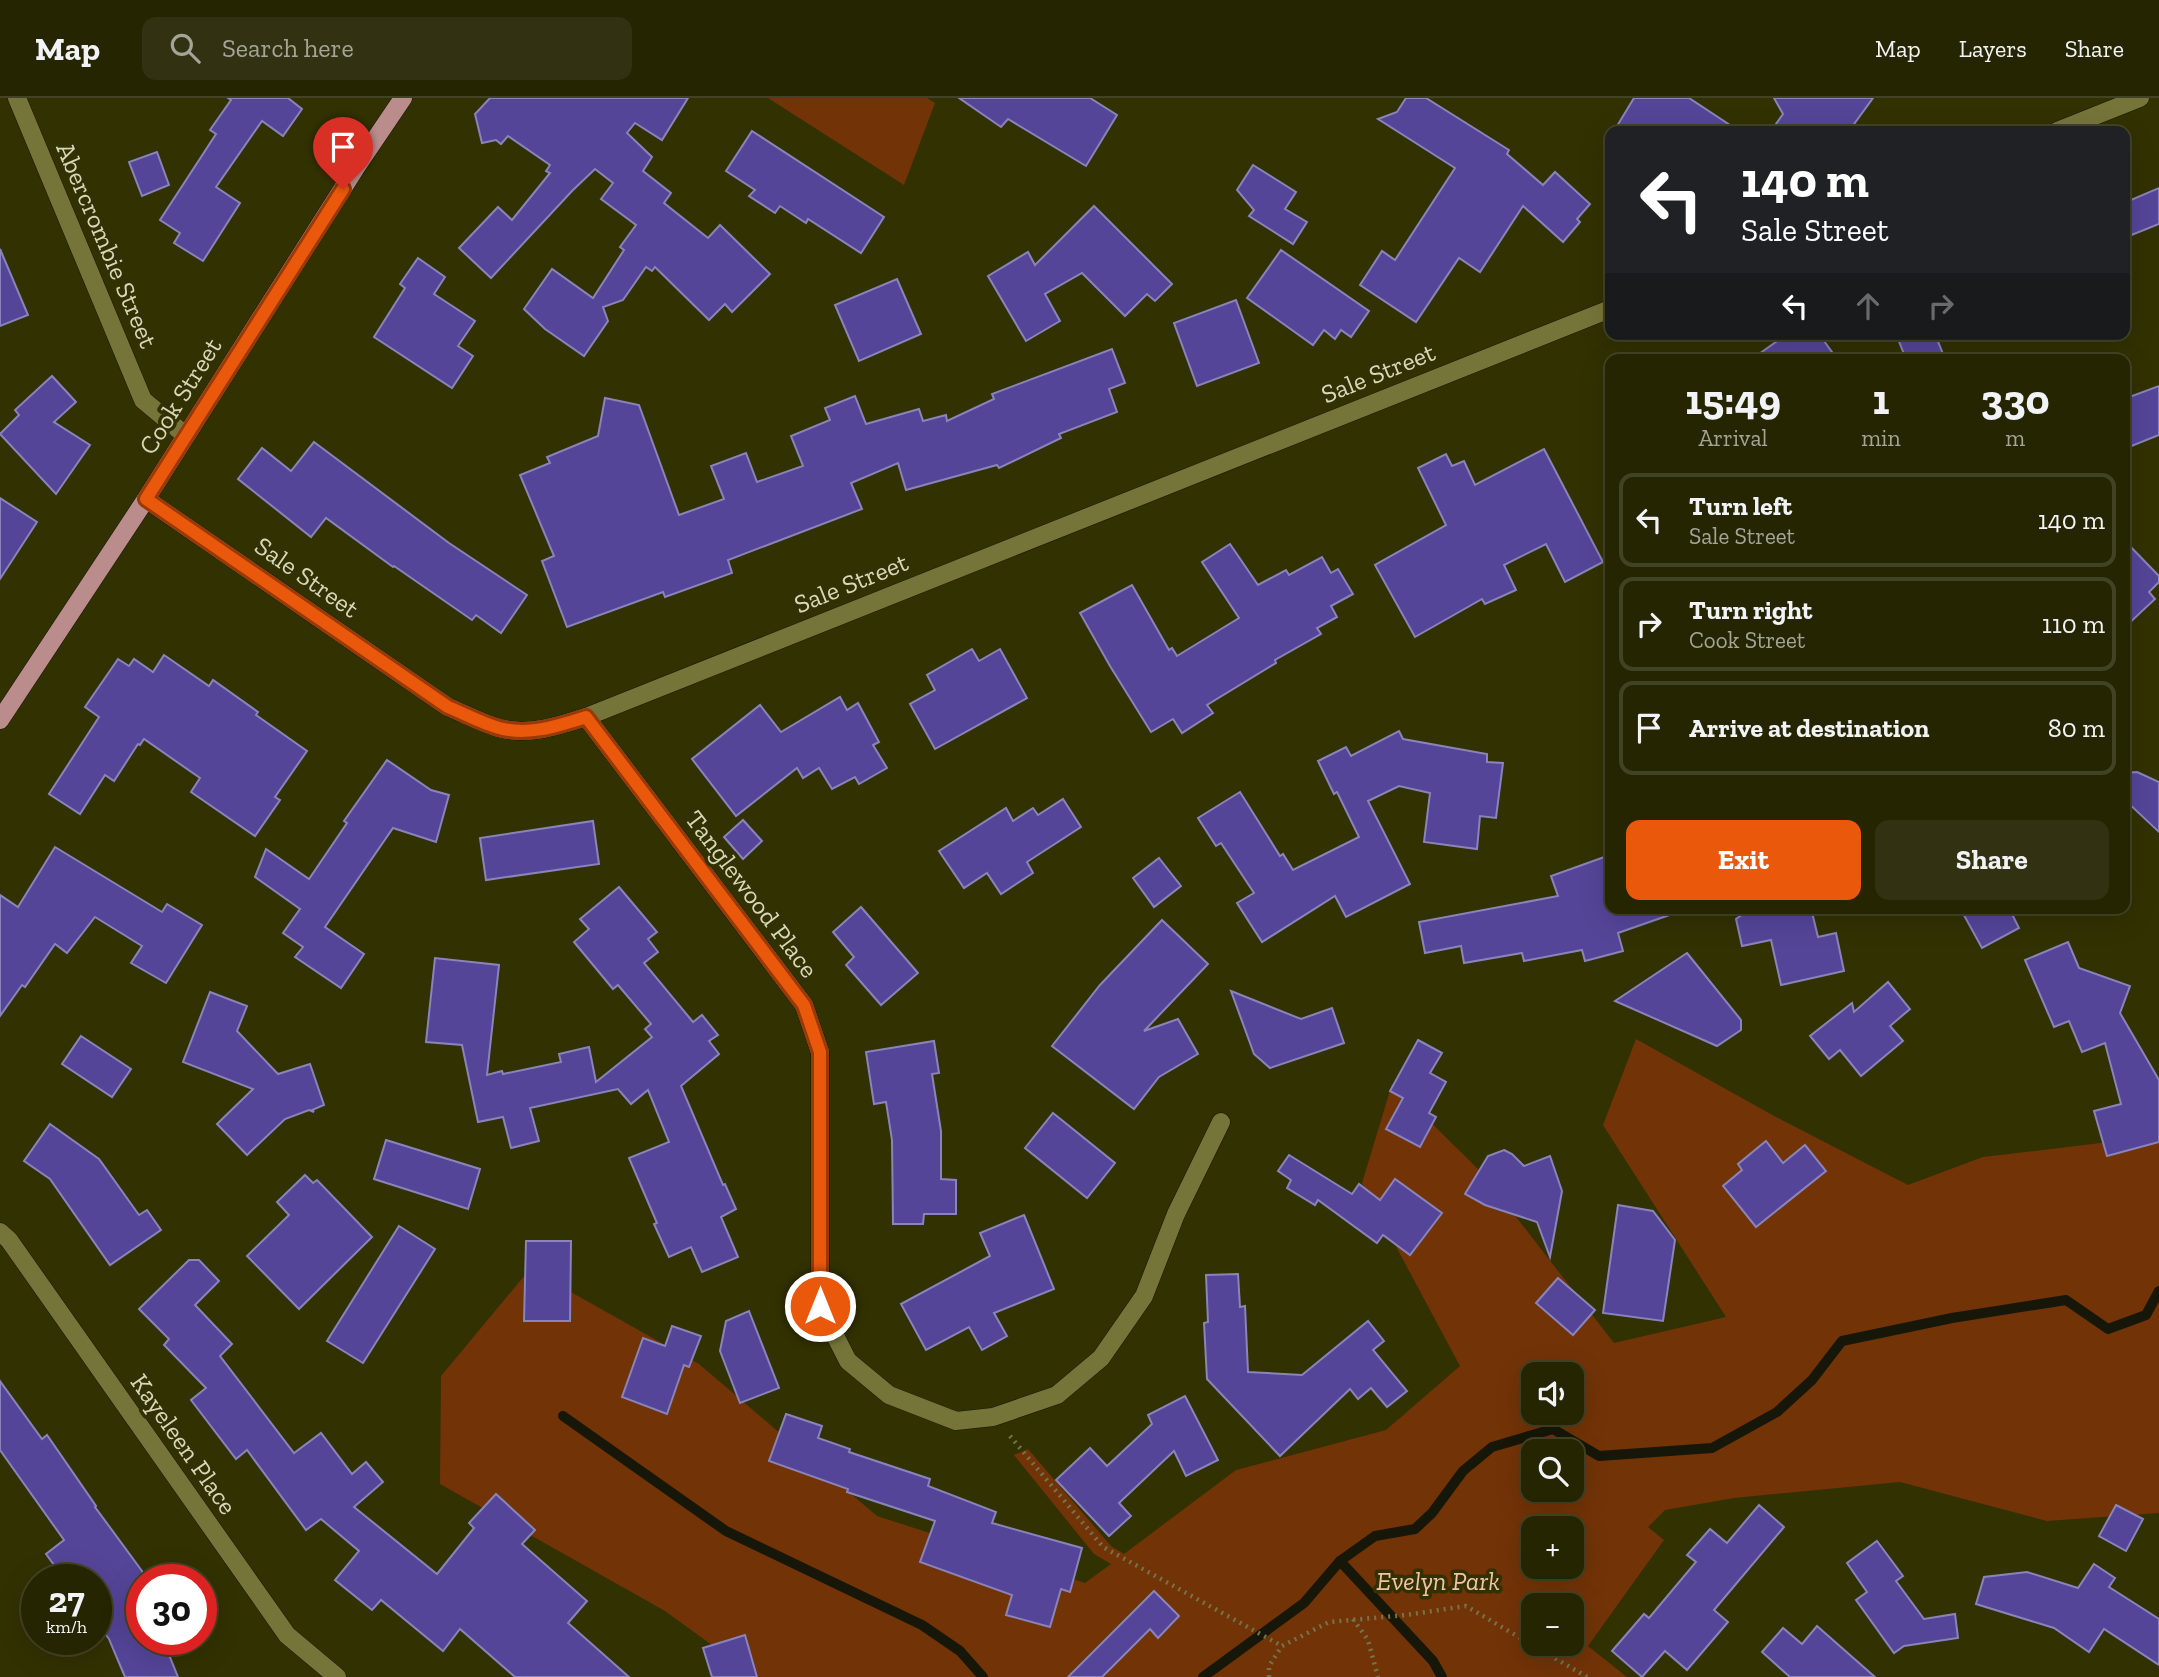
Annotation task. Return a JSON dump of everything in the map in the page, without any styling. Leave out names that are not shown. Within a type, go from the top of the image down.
[{"type":"main road","name":"Cook Street","points":[[0,720],[404,98]]},
{"type":"street","name":"Abercrombie Street","points":[[17,98],[144,400],[185,435]]},
{"type":"street","points":[[2070,126],[2140,98]]},
{"type":"street","name":"Sale Street","points":[[146,499],[448,707],[500,728],[523,731],[550,728],[586,717],[1605,311]]},
{"type":"street","name":"Tanglewood Place","points":[[586,717],[804,1005],[820,1052],[820,1306],[848,1361],[889,1395],[956,1421],[993,1417],[1057,1395],[1101,1358],[1144,1296],[1176,1214],[1221,1122]]},
{"type":"street","name":"Kayeleen Place","points":[[0,1232],[9,1240],[287,1635],[337,1677]]},
{"type":"path","points":[[993,1417],[1103,1547],[1282,1646]]},
{"type":"path","points":[[1269,1677],[1269,1665],[1282,1646],[1329,1622],[1466,1606],[1587,1677]]},
{"type":"path","points":[[1352,1618],[1368,1640],[1378,1677]]},
{"type":"green space","points":[[768,98],[927,98],[935,103],[904,185]]},
{"type":"green space","name":"Evelyn Park","points":[[1636,1039],[1776,1117],[1908,1185],[1983,1157],[2159,1136],[2159,1513],[2047,1521],[1900,1482],[1734,1498],[1665,1510],[1648,1527],[1664,1540],[1588,1646],[1627,1677],[756,1677],[665,1611],[440,1484],[441,1376],[530,1269],[699,1364],[877,1516],[1085,1583],[1111,1564],[1094,1554],[1014,1455],[1028,1449],[1111,1546],[1124,1554],[1236,1470],[1386,1430],[1460,1366],[1362,1183],[1392,1084],[1482,1173],[1614,1343],[1726,1317],[1603,1125]]},
{"type":"building","points":[[228,98],[288,98],[302,109],[283,136],[262,121],[216,187],[240,203],[203,261],[174,243],[180,233],[160,220],[216,134],[210,130],[231,100]]},
{"type":"building","points":[[490,98],[688,98],[662,140],[635,123],[627,133],[652,157],[643,171],[671,193],[664,203],[708,238],[720,225],[770,274],[732,312],[725,304],[709,320],[655,267],[652,271],[646,267],[623,300],[603,307],[608,321],[584,356],[545,329],[524,309],[552,269],[593,298],[624,250],[620,247],[636,225],[601,199],[613,183],[595,169],[491,278],[459,248],[498,207],[512,220],[550,173],[546,171],[550,165],[508,136],[501,144],[496,140],[482,143],[475,114]]},
{"type":"building","points":[[959,98],[1090,98],[1117,115],[1086,166],[1008,119],[1001,127]]},
{"type":"building","points":[[1406,98],[1426,98],[1509,150],[1507,154],[1543,185],[1555,172],[1590,204],[1577,219],[1580,222],[1563,242],[1523,206],[1480,272],[1459,258],[1416,322],[1360,285],[1382,251],[1395,260],[1455,168],[1378,119],[1397,112]]},
{"type":"building","points":[[1634,98],[1689,98],[1731,126],[1617,126]]},
{"type":"building","points":[[1774,98],[1873,98],[1853,126],[1775,126],[1783,114]]},
{"type":"building","points":[[752,131],[884,217],[861,253],[808,219],[806,223],[780,206],[775,213],[749,196],[755,190],[726,171]]},
{"type":"building","points":[[157,152],[169,185],[142,196],[129,162]]},
{"type":"building","points":[[1253,165],[1296,192],[1285,209],[1307,222],[1293,244],[1249,216],[1254,210],[1237,190]]},
{"type":"building","points":[[2159,188],[2159,224],[2130,236],[2130,200]]},
{"type":"building","points":[[1094,206],[1172,284],[1155,301],[1147,294],[1125,316],[1082,273],[1045,294],[1060,321],[1026,341],[988,276],[1028,252],[1035,265]]},
{"type":"building","points":[[0,249],[28,315],[0,326]]},
{"type":"building","points":[[1281,250],[1369,311],[1351,337],[1341,330],[1335,339],[1324,330],[1313,345],[1247,298]]},
{"type":"building","points":[[418,258],[445,277],[434,294],[475,321],[458,346],[473,356],[452,388],[374,337],[405,288],[400,284]]},
{"type":"building","points":[[897,279],[921,334],[859,361],[835,305]]},
{"type":"building","points":[[1236,300],[1259,363],[1197,386],[1174,323]]},
{"type":"building","points":[[1779,340],[1823,340],[1833,354],[1759,354]]},
{"type":"building","points":[[1898,340],[1937,340],[1943,354],[1904,354]]},
{"type":"building","points":[[1112,349],[1125,383],[1109,389],[1117,412],[1059,434],[1061,438],[999,468],[997,465],[906,490],[898,463],[851,483],[862,509],[728,560],[732,573],[665,597],[663,592],[567,627],[542,561],[554,556],[520,475],[550,463],[547,457],[598,436],[605,398],[639,405],[679,515],[724,499],[711,466],[746,453],[757,482],[803,466],[791,436],[830,420],[825,408],[855,396],[866,424],[919,409],[923,421],[946,415],[947,421],[994,399],[992,394]]},
{"type":"building","points":[[52,376],[76,402],[54,422],[90,445],[56,494],[0,434],[19,415],[15,410]]},
{"type":"building","points":[[2159,386],[2159,435],[2130,447],[2130,397]]},
{"type":"building","points":[[314,442],[449,543],[527,595],[501,633],[476,615],[472,620],[326,518],[311,537],[238,479],[262,448],[291,471]]},
{"type":"building","points":[[1544,449],[1603,562],[1565,582],[1546,544],[1504,565],[1516,590],[1485,604],[1482,599],[1415,637],[1375,565],[1446,525],[1418,468],[1446,454],[1452,466],[1464,461],[1475,485]]},
{"type":"building","points":[[0,498],[37,522],[0,579]]},
{"type":"building","points":[[1230,544],[1258,585],[1286,570],[1289,575],[1322,557],[1331,573],[1338,569],[1353,594],[1331,606],[1337,617],[1317,628],[1321,634],[1275,660],[1276,663],[1207,705],[1213,713],[1182,733],[1173,719],[1151,732],[1080,613],[1132,585],[1169,650],[1172,648],[1177,656],[1239,618],[1202,562]]},
{"type":"building","points":[[2130,546],[2159,576],[2159,582],[2149,592],[2155,599],[2130,622]]},
{"type":"building","points":[[972,649],[979,661],[1000,649],[1027,698],[935,749],[910,704],[935,690],[927,675]]},
{"type":"building","points":[[164,655],[209,686],[213,680],[307,751],[275,797],[280,800],[255,836],[191,792],[200,778],[144,739],[114,781],[105,775],[80,814],[49,794],[99,717],[85,707],[118,659],[129,666],[134,659],[153,672]]},
{"type":"building","points":[[840,697],[847,710],[858,703],[879,742],[873,745],[887,768],[859,784],[855,777],[832,789],[819,768],[803,778],[797,768],[736,816],[692,759],[760,705],[781,732]]},
{"type":"building","points":[[1399,731],[1403,739],[1487,754],[1487,762],[1503,763],[1496,818],[1480,816],[1477,849],[1424,842],[1430,793],[1399,786],[1368,801],[1410,884],[1346,917],[1335,896],[1262,942],[1237,903],[1254,893],[1221,843],[1216,846],[1198,818],[1240,792],[1280,856],[1283,854],[1293,870],[1359,837],[1318,761],[1346,747],[1351,756]]},
{"type":"building","points":[[387,760],[431,790],[449,795],[436,842],[393,828],[325,927],[364,954],[341,988],[295,957],[303,947],[283,933],[300,909],[255,877],[266,849],[309,879],[347,823],[344,821]]},
{"type":"building","points":[[2137,772],[2159,782],[2159,832],[2130,805],[2130,773]]},
{"type":"building","points":[[1063,799],[1081,827],[1027,862],[1033,873],[1001,894],[987,873],[964,888],[939,851],[1006,808],[1013,821],[1033,808],[1038,815]]},
{"type":"building","points":[[743,820],[762,841],[743,859],[724,837]]},
{"type":"building","points":[[593,821],[599,864],[486,880],[480,838]]},
{"type":"building","points":[[55,847],[162,912],[167,904],[202,925],[166,983],[131,963],[142,946],[95,917],[67,953],[55,944],[25,987],[22,985],[0,1016],[0,895],[18,907]]},
{"type":"building","points":[[1605,857],[1605,914],[1672,914],[1618,933],[1623,951],[1585,961],[1582,950],[1524,961],[1522,953],[1464,963],[1461,946],[1425,953],[1419,922],[1558,896],[1551,876]]},
{"type":"building","points":[[1159,858],[1181,886],[1154,907],[1133,878]]},
{"type":"building","points":[[619,887],[657,932],[648,939],[658,952],[644,963],[693,1022],[702,1015],[718,1035],[709,1041],[719,1054],[681,1086],[736,1209],[721,1217],[738,1257],[702,1272],[691,1247],[669,1257],[629,1158],[669,1142],[648,1090],[631,1104],[618,1089],[530,1108],[539,1141],[511,1148],[503,1117],[478,1122],[462,1045],[426,1042],[435,958],[499,965],[487,1075],[561,1062],[559,1054],[589,1047],[596,1082],[652,1037],[645,1029],[651,1024],[618,985],[613,989],[574,942],[589,929],[580,919]]},
{"type":"building","points":[[861,907],[918,973],[881,1005],[846,965],[854,957],[833,932]]},
{"type":"building","points":[[1743,914],[1812,914],[1818,937],[1836,933],[1844,971],[1781,985],[1771,940],[1742,946],[1736,919]]},
{"type":"building","points":[[1963,914],[2012,914],[2019,928],[1982,948]]},
{"type":"building","points":[[1162,920],[1208,964],[1144,1031],[1178,1019],[1198,1054],[1159,1077],[1134,1109],[1052,1046],[1100,985]]},
{"type":"building","points":[[2068,942],[2079,968],[2130,986],[2120,1013],[2159,1080],[2159,1142],[2107,1156],[2094,1111],[2121,1104],[2105,1043],[2082,1052],[2069,1021],[2054,1027],[2025,960]]},
{"type":"building","points":[[1687,953],[1741,1020],[1741,1030],[1717,1046],[1615,1001]]},
{"type":"building","points":[[1888,982],[1910,1009],[1890,1026],[1903,1041],[1861,1076],[1840,1050],[1829,1059],[1810,1036],[1852,1003],[1854,1012]]},
{"type":"building","points":[[1231,991],[1301,1019],[1332,1008],[1344,1043],[1270,1068],[1254,1054]]},
{"type":"building","points":[[210,992],[247,1006],[237,1031],[278,1074],[310,1064],[324,1105],[312,1110],[314,1112],[309,1110],[285,1119],[247,1155],[217,1124],[253,1089],[183,1062]]},
{"type":"building","points":[[81,1036],[131,1069],[112,1097],[62,1064]]},
{"type":"building","points":[[1418,1040],[1442,1053],[1430,1073],[1446,1082],[1429,1113],[1436,1117],[1420,1147],[1386,1129],[1403,1098],[1390,1091]]},
{"type":"building","points":[[934,1041],[939,1073],[932,1074],[941,1131],[941,1179],[956,1180],[956,1214],[924,1214],[923,1224],[893,1224],[892,1140],[886,1102],[874,1104],[866,1052]]},
{"type":"building","points":[[1053,1113],[1115,1163],[1087,1198],[1025,1148]]},
{"type":"building","points":[[50,1124],[99,1159],[139,1215],[147,1210],[161,1230],[110,1265],[50,1179],[24,1161]]},
{"type":"building","points":[[386,1140],[480,1169],[468,1209],[374,1179]]},
{"type":"building","points":[[1766,1141],[1783,1163],[1805,1145],[1826,1171],[1756,1227],[1723,1186],[1742,1170],[1738,1164]]},
{"type":"building","points":[[1504,1150],[1524,1166],[1550,1156],[1562,1191],[1550,1257],[1537,1222],[1485,1205],[1465,1194],[1488,1156]]},
{"type":"building","points":[[1289,1155],[1352,1194],[1359,1184],[1380,1200],[1395,1179],[1442,1213],[1410,1255],[1383,1235],[1377,1243],[1318,1200],[1315,1205],[1287,1188],[1291,1180],[1278,1171]]},
{"type":"building","points":[[305,1175],[313,1183],[317,1180],[372,1237],[299,1309],[247,1256],[289,1215],[277,1202]]},
{"type":"building","points":[[1618,1205],[1653,1211],[1675,1240],[1663,1321],[1603,1313]]},
{"type":"building","points":[[1024,1215],[1054,1289],[994,1313],[1007,1336],[982,1350],[969,1327],[926,1350],[901,1304],[990,1256],[980,1233]]},
{"type":"building","points":[[399,1226],[435,1249],[363,1363],[327,1341]]},
{"type":"building","points":[[526,1241],[571,1241],[570,1321],[524,1321]]},
{"type":"building","points":[[189,1260],[199,1260],[219,1281],[195,1305],[232,1344],[220,1356],[294,1453],[321,1433],[352,1474],[366,1462],[383,1482],[354,1507],[437,1574],[474,1528],[469,1523],[496,1494],[535,1530],[522,1544],[587,1601],[568,1623],[629,1677],[515,1677],[460,1629],[443,1651],[381,1600],[372,1610],[335,1580],[359,1551],[321,1519],[306,1530],[247,1450],[236,1459],[191,1400],[206,1388],[164,1345],[169,1339],[139,1309]]},
{"type":"building","points":[[1238,1274],[1240,1307],[1245,1306],[1248,1372],[1302,1375],[1368,1321],[1384,1341],[1373,1350],[1407,1391],[1387,1407],[1371,1388],[1358,1399],[1350,1389],[1280,1456],[1207,1379],[1204,1323],[1208,1322],[1206,1275]]},
{"type":"building","points":[[1558,1278],[1595,1310],[1573,1335],[1536,1303]]},
{"type":"building","points":[[749,1311],[779,1388],[740,1403],[720,1351],[726,1321]]},
{"type":"building","points":[[672,1326],[701,1336],[689,1367],[684,1365],[667,1414],[622,1397],[643,1338],[665,1346]]},
{"type":"building","points":[[0,1381],[42,1439],[47,1435],[137,1564],[126,1564],[126,1655],[169,1655],[178,1677],[125,1677],[112,1646],[112,1564],[53,1564],[46,1554],[64,1540],[0,1450]]},
{"type":"building","points":[[1185,1396],[1218,1460],[1186,1476],[1174,1451],[1119,1503],[1131,1516],[1109,1536],[1056,1480],[1090,1448],[1107,1466],[1152,1424],[1148,1415]]},
{"type":"building","points":[[786,1414],[822,1426],[818,1438],[850,1449],[849,1452],[930,1479],[928,1486],[996,1512],[992,1523],[1082,1548],[1070,1592],[1061,1589],[1050,1627],[1006,1615],[1012,1595],[920,1562],[935,1521],[847,1492],[848,1489],[769,1461]]},
{"type":"building","points":[[1759,1505],[1784,1527],[1714,1610],[1728,1622],[1687,1670],[1665,1651],[1642,1677],[1612,1651],[1644,1614],[1649,1618],[1696,1562],[1687,1555],[1710,1529],[1727,1543]]},
{"type":"building","points":[[2116,1505],[2143,1519],[2126,1551],[2099,1536]]},
{"type":"building","points":[[1877,1541],[1903,1576],[1896,1581],[1924,1619],[1955,1614],[1958,1638],[1904,1646],[1894,1653],[1856,1600],[1867,1592],[1847,1563]]},
{"type":"building","points":[[2094,1564],[2115,1578],[2109,1587],[2159,1619],[2159,1665],[2104,1629],[2089,1652],[2054,1628],[1976,1604],[1984,1577],[2027,1572],[2078,1588]]},
{"type":"building","points":[[1154,1591],[1179,1616],[1158,1638],[1150,1629],[1102,1677],[1068,1677]]},
{"type":"building","points":[[1817,1626],[1875,1677],[1790,1677],[1762,1652],[1783,1628],[1802,1644]]},
{"type":"building","points":[[745,1635],[757,1677],[712,1677],[703,1648]]},
{"type":"waterway","points":[[1203,1677],[1304,1603],[1340,1561],[1375,1536],[1415,1529],[1432,1513],[1463,1471],[1492,1447],[1553,1429],[1599,1456],[1712,1448],[1777,1412],[1812,1380],[1842,1341],[1952,1318],[2066,1300],[2108,1329],[2146,1315],[2159,1291]]},
{"type":"waterway","points":[[563,1416],[726,1531],[922,1625],[960,1651],[983,1677]]},
{"type":"waterway","points":[[1340,1561],[1433,1661],[1442,1677]]},
{"type":"route","points":[[343,189],[146,499],[448,707],[500,728],[523,731],[550,728],[586,717],[804,1005],[820,1052],[820,1306]]}]
